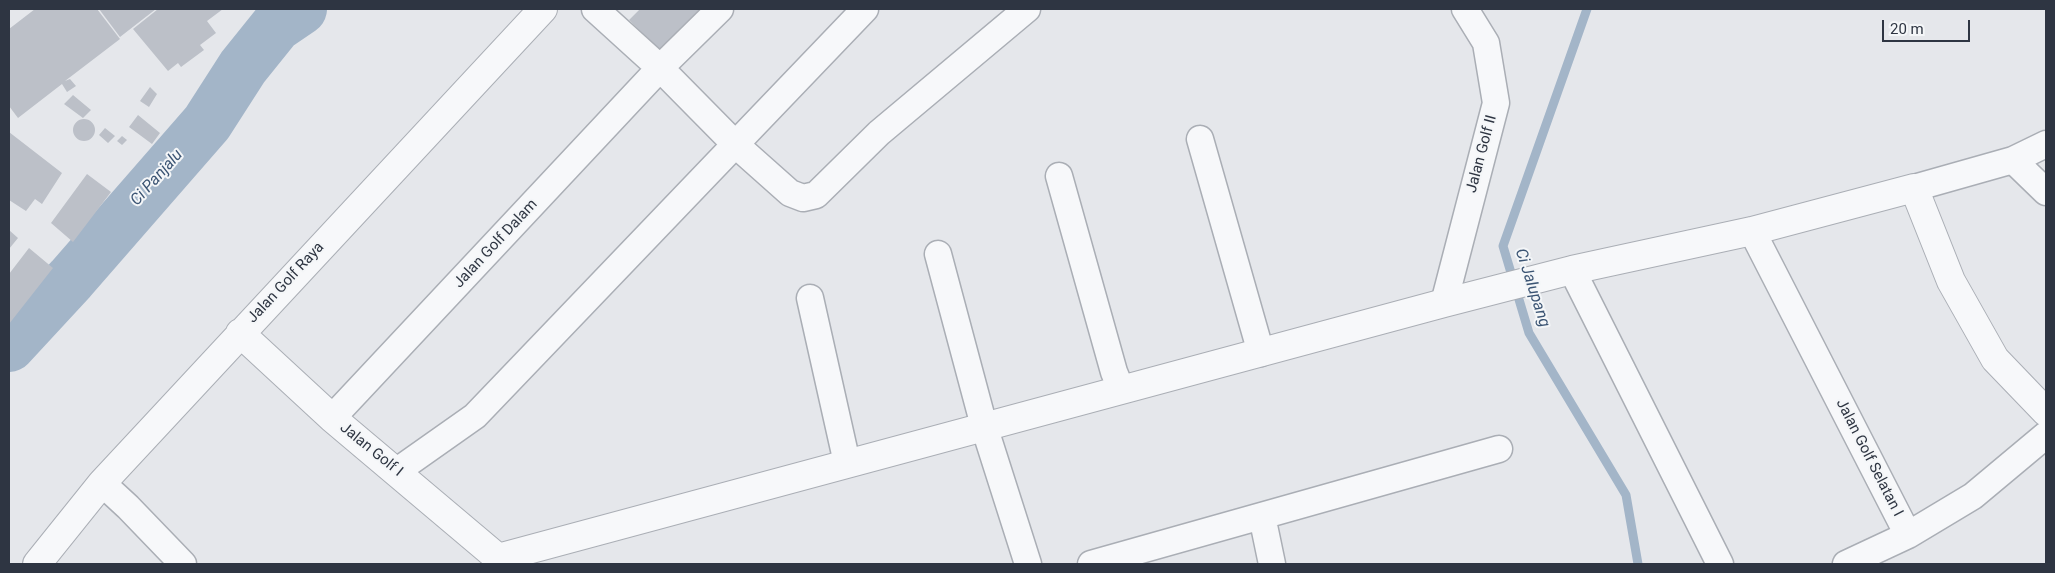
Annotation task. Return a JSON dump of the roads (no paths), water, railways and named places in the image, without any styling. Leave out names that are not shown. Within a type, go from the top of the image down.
[{"type":"street","name":"Jalan Golf Raya","points":[[37,564],[102,484],[240,333],[543,9]]},
{"type":"street","points":[[595,9],[660,68],[736,145],[790,193],[803,198],[816,195],[879,133],[1027,9]]},
{"type":"street","name":"Jalan Golf Dalam","points":[[332,418],[660,68],[720,9]]},
{"type":"street","points":[[397,471],[475,416],[865,9]]},
{"type":"street","name":"Jalan Golf II","points":[[1444,303],[1496,103],[1486,43],[1465,9]]},
{"type":"street","points":[[1200,139],[1262,353]]},
{"type":"street","points":[[501,561],[847,463],[1444,303],[1484,295],[1572,270],[1752,230],[1914,188],[2013,160],[2046,144]]},
{"type":"street","points":[[2013,160],[2046,192]]},
{"type":"street","points":[[1058,176],[1114,372],[1121,389]]},
{"type":"street","points":[[1914,188],[1951,281],[1995,359],[2046,412]]},
{"type":"street","name":"Jalan Golf Selatan I","points":[[1752,230],[1908,535],[1973,496],[2046,435]]},
{"type":"street","points":[[938,254],[984,426],[1028,564]]},
{"type":"street","points":[[1572,270],[1720,564]]},
{"type":"street","points":[[810,298],[847,463]]},
{"type":"street","name":"Jalan Golf I","points":[[240,333],[332,418],[397,471],[501,561]]},
{"type":"street","points":[[1091,564],[1499,449]]},
{"type":"street","points":[[102,484],[128,507],[183,564]]},
{"type":"street","points":[[1262,516],[1272,564]]},
{"type":"street","points":[[1846,564],[1908,535]]},
{"type":"waterway","name":"Ci Panjalu","points":[[9,346],[71,279],[207,123],[243,67],[276,26],[301,9]]},
{"type":"waterway","name":"Ci Jalupang","points":[[1587,9],[1503,246],[1529,333],[1626,495],[1638,564]]}]
